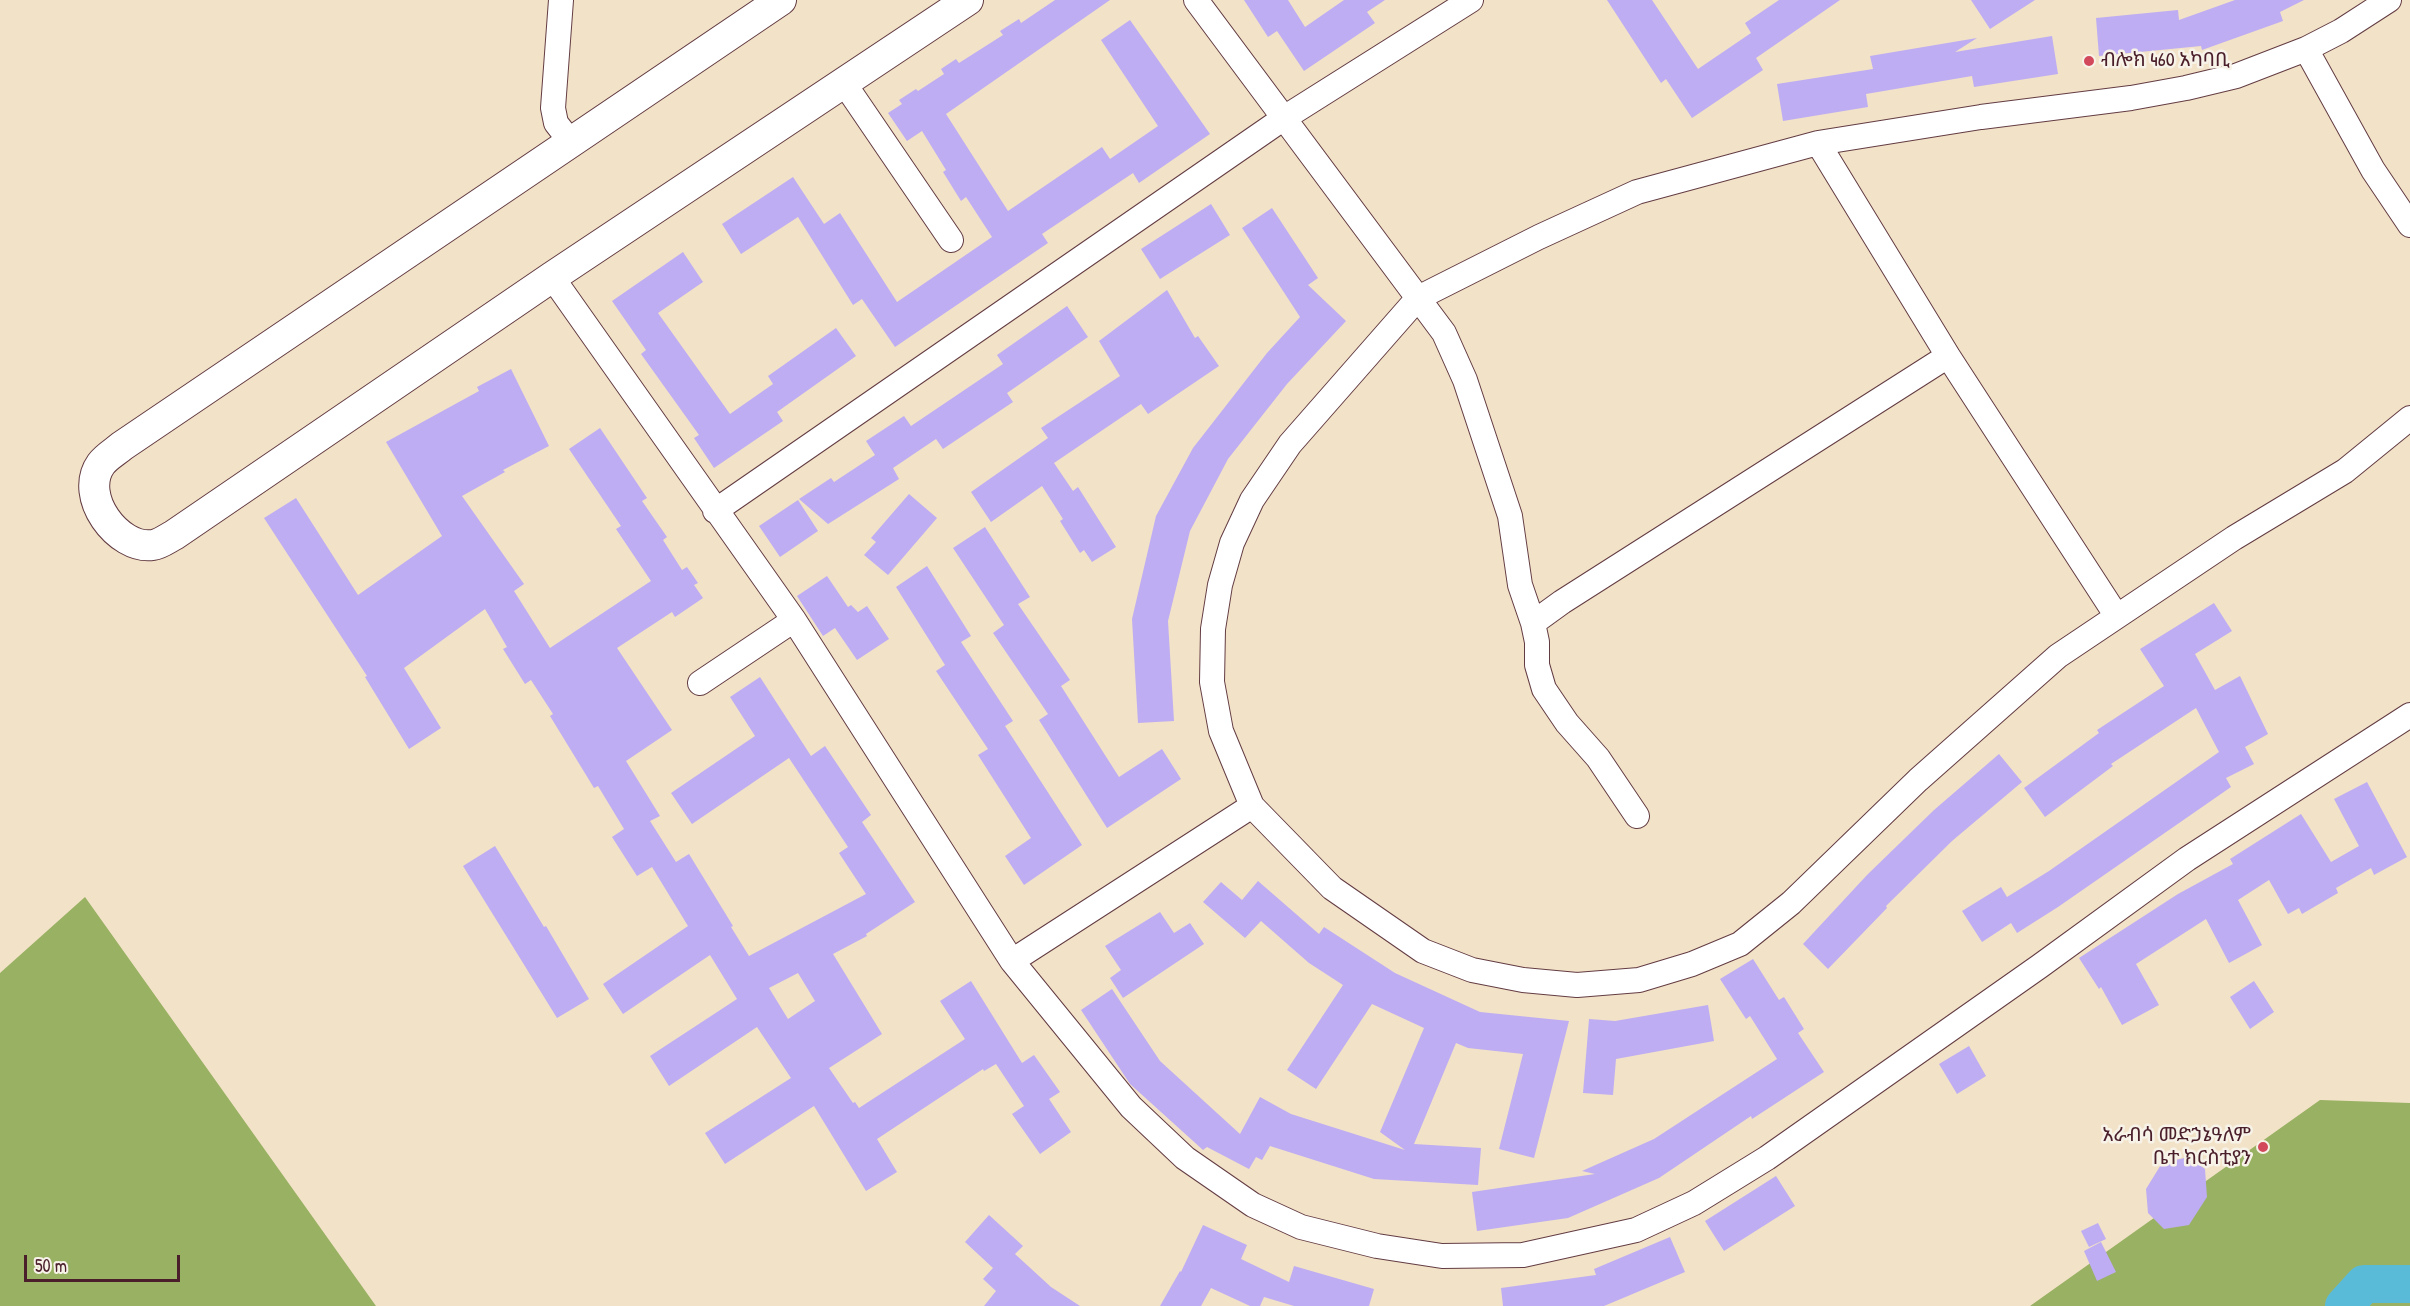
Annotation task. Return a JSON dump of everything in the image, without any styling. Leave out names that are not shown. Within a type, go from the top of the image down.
[{"type":"street","points":[[561,0],[553,108],[556,123],[570,141]]},
{"type":"street","points":[[781,0],[122,446],[100,465],[95,481],[96,499],[117,534],[141,545],[155,545],[174,535],[552,278],[968,0]]},
{"type":"street","points":[[1196,0],[1444,333],[1465,380],[1510,516],[1520,585],[1533,623],[1537,642],[1537,665],[1544,689],[1567,723],[1598,758],[1638,816]]},
{"type":"street","points":[[715,511],[1284,118],[1471,0]]},
{"type":"street","points":[[2389,0],[2341,31],[2306,49],[2236,76],[2131,98],[1981,117],[1818,144],[1637,192],[1539,237],[1418,298],[1290,444],[1252,500],[1232,543],[1220,585],[1213,629],[1212,682],[1221,731],[1252,806],[1332,888],[1423,951],[1472,970],[1524,980],[1577,985],[1639,980],[1692,964],[1740,944],[1791,903],[1918,780],[2058,656],[2234,538],[2345,471],[2410,418]]},
{"type":"street","points":[[2306,49],[2373,170],[2410,225]]},
{"type":"street","points":[[844,83],[951,240]]},
{"type":"street","points":[[1818,144],[1948,356],[2116,615]]},
{"type":"street","points":[[552,278],[794,620],[1012,961],[1131,1107],[1185,1158],[1253,1205],[1301,1227],[1377,1246],[1442,1256],[1523,1255],[1636,1230],[1695,1203],[1776,1151],[2040,966],[2187,859],[2410,715]]},
{"type":"street","points":[[1533,623],[1562,602],[1948,356]]},
{"type":"street","points":[[700,683],[794,620]]},
{"type":"street","points":[[1012,961],[1252,806]]},
{"type":"green space","points":[[85,897],[376,1306],[0,1306],[0,973]]},
{"type":"green space","points":[[2320,1100],[2410,1103],[2410,1306],[2030,1306]]},
{"type":"building","points":[[1055,0],[1110,0],[946,114],[1008,211],[1102,147],[1110,159],[1158,126],[1101,40],[1130,20],[1210,134],[1139,183],[1133,173],[1042,234],[1048,243],[895,347],[862,299],[853,305],[798,217],[741,254],[722,224],[793,177],[824,224],[840,213],[897,302],[992,237],[966,197],[961,201],[943,172],[946,170],[922,131],[907,141],[888,113],[902,104],[899,100],[944,74],[941,69],[956,59],[959,63],[1003,35],[1000,31],[1019,19],[1021,23]]},
{"type":"building","points":[[1244,0],[1288,0],[1305,27],[1344,0],[1385,0],[1367,12],[1375,23],[1304,71],[1277,31],[1268,37]]},
{"type":"building","points":[[1607,0],[1652,0],[1698,69],[1751,33],[1745,23],[1779,0],[1840,0],[1756,58],[1763,70],[1692,118],[1666,79],[1661,83]]},
{"type":"building","points":[[1971,0],[2035,0],[1990,29]]},
{"type":"building","points":[[2235,0],[2304,0],[2280,12],[2283,21],[2202,50],[2201,46],[2099,56],[2096,18],[2178,10],[2179,20]]},
{"type":"building","points":[[2052,36],[2058,74],[1974,87],[1972,76],[1866,94],[1868,107],[1783,121],[1777,84],[1873,69],[1870,56],[1977,38],[1955,52]]},
{"type":"building","points":[[1211,204],[1230,235],[1160,279],[1141,249]]},
{"type":"building","points":[[1272,208],[1318,278],[1308,285],[1346,321],[1287,384],[1228,459],[1190,531],[1168,621],[1174,721],[1138,723],[1132,619],[1156,516],[1193,448],[1267,353],[1300,317],[1242,228]]},
{"type":"building","points":[[683,252],[703,282],[658,313],[730,414],[773,384],[768,376],[836,328],[856,356],[777,412],[783,421],[714,468],[694,438],[699,435],[641,354],[646,350],[612,301]]},
{"type":"building","points":[[1167,290],[1195,338],[1198,336],[1219,366],[1148,414],[1141,404],[1054,463],[1073,491],[1078,487],[1116,547],[1092,562],[1084,550],[1080,553],[1060,521],[1063,519],[1042,486],[991,522],[971,492],[1048,438],[1041,428],[1120,376],[1099,341]]},
{"type":"building","points":[[1067,306],[1088,337],[1007,393],[1013,402],[943,449],[936,439],[893,468],[899,479],[828,524],[799,499],[831,478],[834,482],[875,455],[866,441],[904,416],[911,426],[1003,364],[997,355]]},
{"type":"building","points":[[511,369],[549,446],[503,470],[505,472],[462,496],[524,584],[514,591],[550,648],[651,581],[616,529],[621,526],[569,449],[600,428],[647,498],[642,501],[667,537],[663,540],[682,570],[687,567],[698,583],[694,585],[703,598],[675,617],[672,612],[617,648],[672,730],[626,761],[660,816],[650,821],[676,862],[689,854],[749,956],[866,894],[839,853],[848,847],[789,758],[692,824],[671,793],[755,736],[730,697],[760,677],[811,756],[825,746],[871,815],[862,822],[915,902],[866,934],[867,936],[833,954],[882,1034],[829,1068],[853,1103],[855,1102],[859,1108],[965,1039],[940,1001],[971,981],[1022,1063],[1034,1055],[1060,1092],[1049,1099],[1071,1132],[1040,1154],[1012,1114],[1024,1106],[996,1064],[984,1071],[983,1069],[877,1139],[897,1172],[866,1191],[814,1106],[725,1164],[705,1133],[791,1078],[757,1027],[669,1086],[650,1056],[737,999],[710,955],[623,1014],[603,984],[688,926],[652,867],[637,876],[612,837],[624,829],[598,786],[594,788],[550,716],[553,714],[531,680],[525,684],[503,649],[507,647],[485,609],[404,668],[441,728],[409,749],[365,677],[367,676],[264,518],[296,498],[358,595],[442,536],[386,442],[479,391],[477,387]],"holes":[[[798,973],[815,1001],[788,1019],[769,988]]]},
{"type":"building","points":[[909,494],[937,518],[888,575],[864,555],[876,542],[871,538]]},
{"type":"building","points":[[798,500],[818,531],[780,557],[759,526]]},
{"type":"building","points":[[985,527],[1030,597],[1018,604],[1070,680],[1061,686],[1119,777],[1162,749],[1181,779],[1107,828],[1039,720],[1048,714],[993,633],[1004,625],[953,548]]},
{"type":"building","points":[[927,566],[971,636],[961,642],[1013,721],[1005,726],[1082,845],[1024,885],[1005,856],[1031,838],[978,755],[988,749],[936,671],[945,665],[896,587]]},
{"type":"building","points":[[827,576],[848,607],[851,605],[858,612],[867,606],[889,639],[857,660],[835,628],[823,636],[797,596]]},
{"type":"building","points":[[2214,603],[2232,631],[2195,654],[2215,690],[2240,676],[2268,734],[2245,747],[2254,764],[2226,778],[2231,787],[2058,907],[2017,933],[2011,923],[1982,942],[1962,911],[2001,887],[2007,897],[2049,871],[2219,752],[2196,708],[2111,764],[2113,766],[2045,817],[2024,788],[2099,733],[2097,730],[2164,686],[2140,649]]},
{"type":"building","points":[[1999,754],[2022,782],[1952,841],[1886,906],[1887,908],[1828,969],[1803,944],[1867,875],[1934,810]]},
{"type":"building","points":[[2367,782],[2407,857],[2374,875],[2371,868],[2336,888],[2338,893],[2302,914],[2299,908],[2288,914],[2269,880],[2238,900],[2262,945],[2229,963],[2206,919],[2136,964],[2159,1005],[2122,1025],[2101,987],[2099,989],[2079,958],[2178,894],[2233,864],[2230,859],[2301,814],[2331,862],[2359,846],[2334,799]]},
{"type":"building","points":[[495,846],[589,999],[557,1018],[463,866]]},
{"type":"building","points":[[1258,881],[1319,934],[1324,927],[1395,973],[1480,1012],[1569,1021],[1534,1158],[1499,1149],[1523,1054],[1468,1048],[1456,1043],[1414,1144],[1481,1148],[1478,1185],[1374,1179],[1270,1146],[1262,1160],[1256,1157],[1249,1169],[1207,1147],[1203,1150],[1130,1084],[1081,1010],[1112,989],[1160,1061],[1240,1134],[1260,1097],[1291,1114],[1405,1150],[1380,1132],[1424,1028],[1372,1004],[1316,1089],[1287,1070],[1343,985],[1309,963],[1261,921],[1245,938],[1203,902],[1221,882],[1242,900]]},
{"type":"building","points":[[1160,912],[1174,933],[1190,923],[1204,944],[1123,998],[1110,978],[1121,970],[1105,946]]},
{"type":"building","points":[[1753,959],[1779,1000],[1784,997],[1804,1029],[1798,1033],[1824,1072],[1752,1119],[1751,1116],[1659,1178],[1568,1218],[1477,1231],[1472,1192],[1595,1174],[1582,1171],[1654,1139],[1777,1059],[1750,1016],[1746,1019],[1720,979]]},
{"type":"building","points":[[2254,981],[2274,1012],[2250,1029],[2230,997]]},
{"type":"building","points":[[1708,1005],[1714,1041],[1616,1059],[1613,1095],[1583,1093],[1589,1019],[1615,1021]]},
{"type":"building","points":[[1969,1046],[1986,1076],[1957,1094],[1939,1064]]},
{"type":"building","points":[[2189,1157],[2205,1169],[2207,1197],[2189,1225],[2164,1229],[2148,1213],[2146,1189],[2162,1163]]},
{"type":"building","points":[[1776,1176],[1795,1206],[1724,1251],[1705,1221]]},
{"type":"building","points":[[989,1215],[1023,1246],[1015,1254],[1051,1287],[1080,1306],[984,1306],[996,1291],[983,1279],[993,1268],[965,1242]]},
{"type":"building","points":[[2098,1223],[2106,1239],[2089,1247],[2081,1231]]},
{"type":"building","points":[[1203,1225],[1247,1245],[1241,1259],[1289,1282],[1294,1266],[1374,1289],[1369,1306],[1294,1306],[1264,1297],[1260,1306],[1250,1306],[1211,1288],[1201,1306],[1160,1306],[1181,1272]]},
{"type":"building","points":[[1670,1237],[1685,1272],[1604,1306],[1503,1306],[1501,1288],[1596,1275],[1594,1269]]},
{"type":"building","points":[[2101,1242],[2116,1272],[2097,1281],[2084,1251]]},
{"type":"waterway","points":[[2344,1306],[2364,1284],[2410,1284]]},
{"type":"place","name":"ብሎክ 460 አካባቢ","points":[[2089,61]]},
{"type":"place","name":"አራብሳ መድኃኔዓለም ቤተ ክርስቲያን","points":[[2263,1147]]}]
